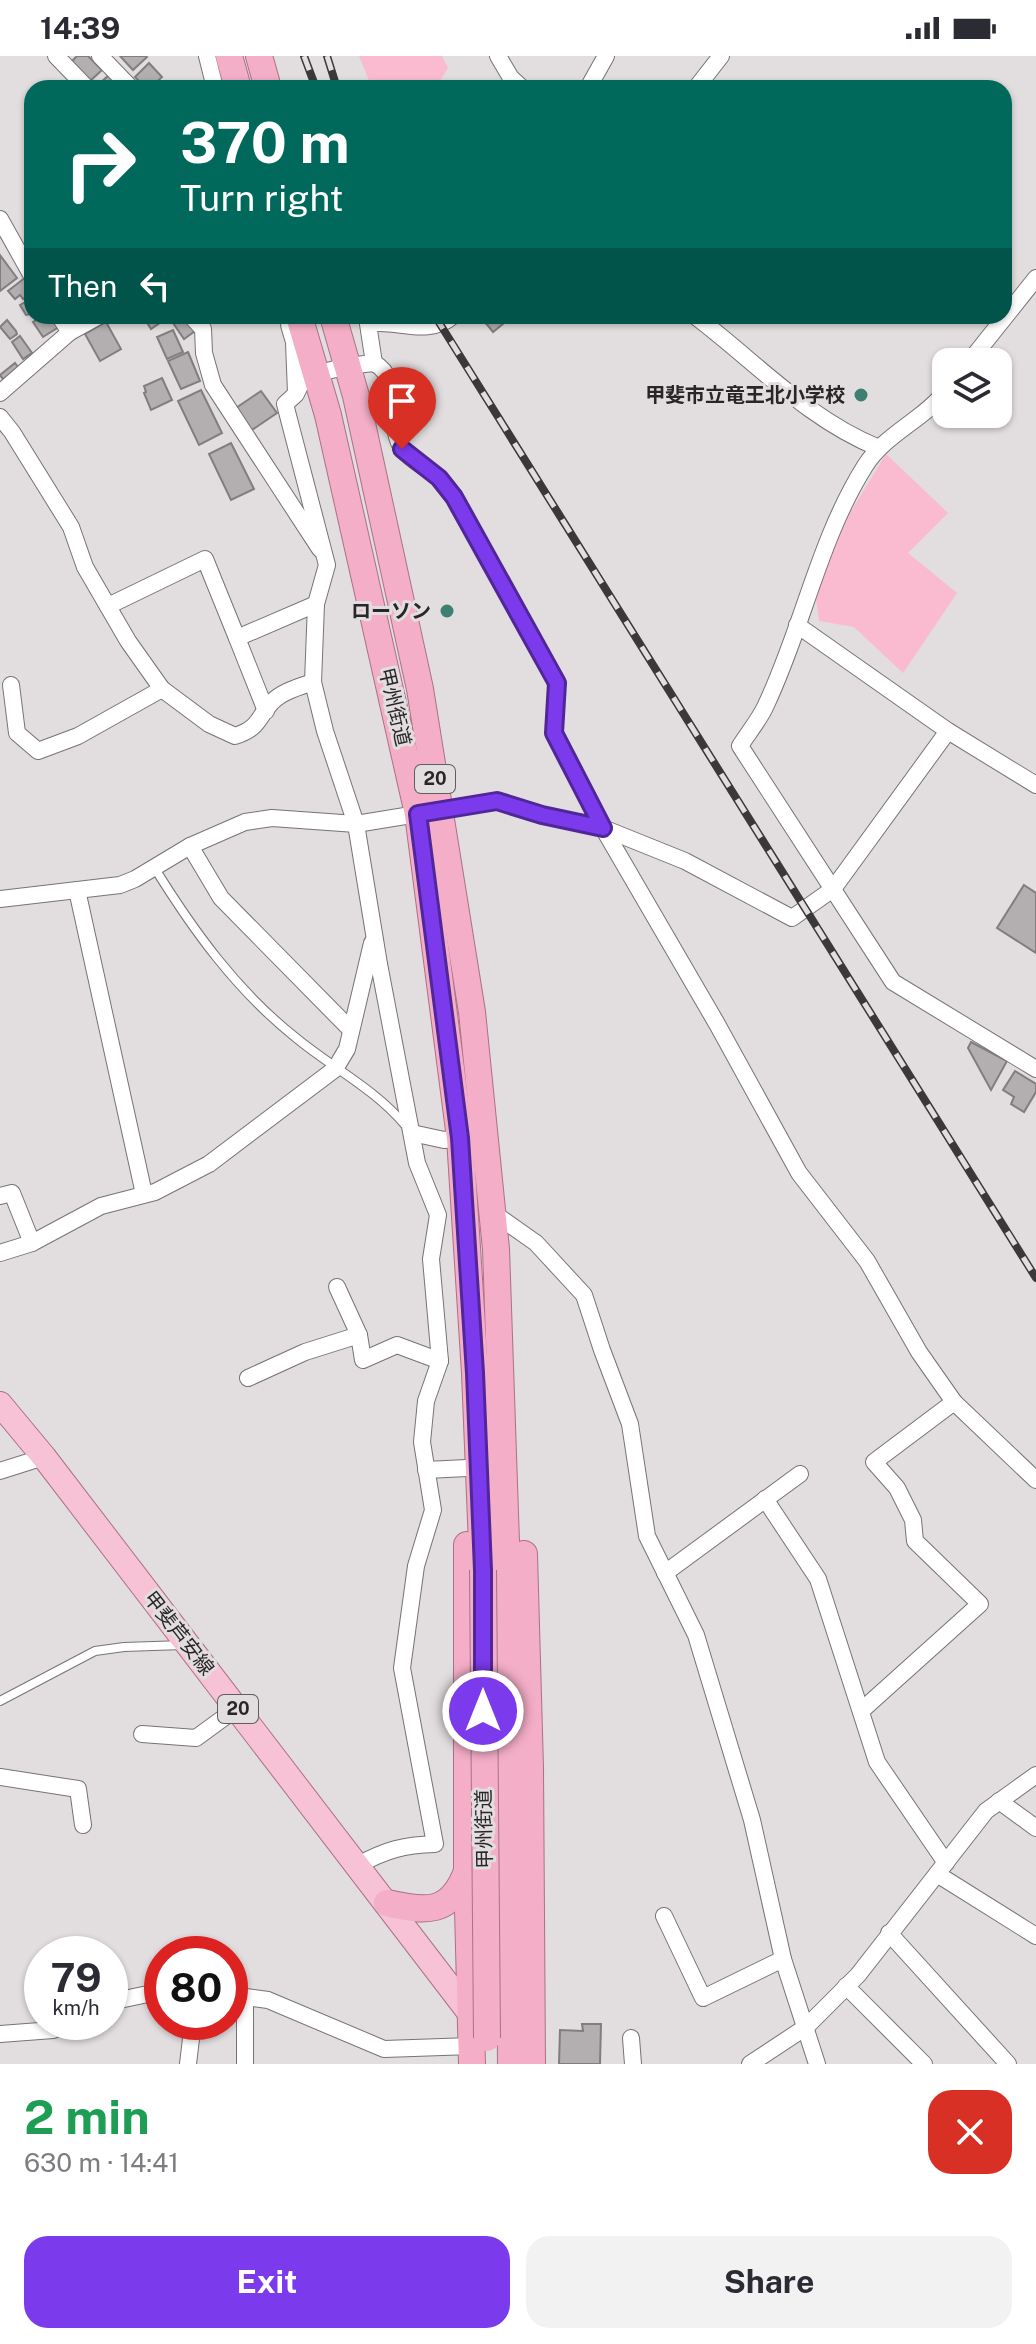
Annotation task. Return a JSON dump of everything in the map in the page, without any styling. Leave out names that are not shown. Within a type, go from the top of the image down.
[{"type":"highway","points":[[229,56],[236,80]]},
{"type":"highway","points":[[259,56],[266,80]]},
{"type":"highway","name":"甲州街道","points":[[301,324],[328,415],[429,812],[472,1012],[496,1249],[495,1570],[510,2064]]},
{"type":"highway","name":"甲州街道","points":[[335,324],[420,689],[460,1138],[495,1570],[477,2058]]},
{"type":"highway","name":"20","points":[[464,1202],[456,1248],[456,1277],[467,1468],[467,1870],[472,2016]]},
{"type":"highway","name":"甲州街道","points":[[496,1249],[515,1317],[529,1705],[532,2064]]},
{"type":"highway","points":[[387,1903],[415,1909],[443,1905],[461,1887],[467,1870]]},
{"type":"highway","points":[[472,2016],[477,2058]]},
{"type":"highway","points":[[472,2016],[510,2064]]},
{"type":"main road","name":"甲斐芦安線","points":[[0,1404],[44,1457],[472,2016]]},
{"type":"street","points":[[56,56],[79,80]]},
{"type":"street","points":[[100,56],[123,80]]},
{"type":"street","points":[[207,56],[213,80]]},
{"type":"street","points":[[498,56],[513,80]]},
{"type":"street","points":[[592,80],[606,56]]},
{"type":"street","points":[[702,80],[721,56]]},
{"type":"street","points":[[0,219],[24,262]]},
{"type":"street","points":[[1012,308],[1036,278]]},
{"type":"street","points":[[64,324],[70,332]]},
{"type":"street","points":[[0,393],[70,332],[84,324]]},
{"type":"street","points":[[198,324],[203,329],[204,353],[213,385],[327,560]]},
{"type":"street","points":[[289,324],[294,342],[296,394]]},
{"type":"street","points":[[368,324],[374,363]]},
{"type":"street","points":[[392,324],[419,329],[437,324]]},
{"type":"street","points":[[706,324],[779,388],[833,425],[879,448]]},
{"type":"street","points":[[980,348],[999,324]]},
{"type":"street","points":[[358,1865],[387,1850],[406,1845],[435,1844],[402,1668],[416,1566],[433,1510],[422,1442],[426,1401],[440,1361],[431,1259],[438,1215],[417,1163],[356,824],[325,731],[313,682],[316,604],[327,560],[285,404],[296,394],[304,377],[374,363],[385,369],[392,386],[391,404],[402,449],[439,478],[454,497],[557,683],[554,733],[603,828],[799,1173],[867,1261],[919,1352],[954,1402],[1036,1480]]},
{"type":"street","points":[[932,406],[879,448],[865,466],[840,516],[766,706],[740,746],[893,982],[1036,1069]]},
{"type":"street","points":[[0,417],[71,527],[85,567],[128,641],[162,689],[209,724],[235,736],[251,731],[272,703],[286,692],[313,682]]},
{"type":"street","points":[[108,606],[205,559],[266,711]]},
{"type":"street","points":[[237,638],[316,604]]},
{"type":"street","points":[[797,625],[948,731],[1034,781]]},
{"type":"street","points":[[11,685],[17,733],[38,751],[78,736],[162,689]]},
{"type":"street","points":[[0,899],[120,885],[190,846],[245,822],[272,818],[356,824],[497,801],[542,815],[603,828],[685,861],[792,918],[833,889],[948,731]]},
{"type":"street","points":[[190,846],[221,898],[351,1030]]},
{"type":"street","points":[[77,890],[144,1194]]},
{"type":"street","points":[[0,1253],[32,1243],[101,1206],[155,1192],[209,1164],[335,1069],[347,1049],[374,935]]},
{"type":"street","points":[[412,1133],[444,1140],[460,1138]]},
{"type":"street","points":[[0,1196],[12,1193],[32,1243]]},
{"type":"street","points":[[492,1212],[536,1243],[584,1295],[630,1424],[647,1536],[696,1635],[752,1820],[783,1959],[817,2064]]},
{"type":"street","points":[[337,1287],[359,1335],[363,1360],[397,1345],[440,1361]]},
{"type":"street","points":[[248,1378],[305,1352],[359,1335]]},
{"type":"street","points":[[861,1711],[980,1604],[915,1541],[913,1520],[897,1488],[874,1462],[954,1402]]},
{"type":"street","points":[[0,1471],[44,1457]]},
{"type":"street","points":[[426,1470],[467,1468]]},
{"type":"street","points":[[665,1573],[800,1474]]},
{"type":"street","points":[[765,1499],[818,1579],[877,1762],[942,1868],[1036,1936]]},
{"type":"street","points":[[142,1734],[196,1738],[237,1708]]},
{"type":"street","points":[[750,2064],[806,2027],[858,1975],[986,1811],[1036,1775]]},
{"type":"street","points":[[0,1777],[78,1789],[83,1825]]},
{"type":"street","points":[[999,1801],[1036,1828]]},
{"type":"street","points":[[664,1916],[703,1998],[783,1959]]},
{"type":"street","points":[[889,1933],[1008,2064]]},
{"type":"street","points":[[846,1986],[924,2064]]},
{"type":"street","points":[[248,1997],[268,2000],[384,2049],[477,2058]]},
{"type":"street","points":[[0,2034],[24,2032]]},
{"type":"street","points":[[631,2038],[633,2064]]},
{"type":"street","points":[[188,2064],[191,2040]]},
{"type":"street","points":[[243,2040],[245,2064]]},
{"type":"lane","points":[[154,867],[188,922],[246,994],[335,1069],[369,1090],[412,1133]]},
{"type":"lane","points":[[0,1701],[95,1651],[188,1644]]},
{"type":"shaded area","points":[[359,56],[442,56],[448,68],[440,80],[369,80]]},
{"type":"shaded area","points":[[886,454],[948,513],[908,553],[957,593],[903,673],[854,627],[819,621],[815,592],[845,521]]},
{"type":"building","points":[[77,56],[88,56],[102,70],[87,80],[70,63]]},
{"type":"building","points":[[120,56],[146,56],[147,57],[133,70]]},
{"type":"building","points":[[149,63],[162,77],[159,80],[138,80],[135,77]]},
{"type":"building","points":[[0,255],[17,278],[0,291]]},
{"type":"building","points":[[24,279],[24,298],[20,295],[15,299],[8,291]]},
{"type":"building","points":[[7,320],[17,334],[10,339],[0,327]]},
{"type":"building","points":[[34,324],[62,325],[43,337]]},
{"type":"building","points":[[107,324],[121,349],[100,361],[85,334]]},
{"type":"building","points":[[174,324],[190,324],[195,331],[184,339]]},
{"type":"building","points":[[486,324],[503,324],[493,332]]},
{"type":"building","points":[[173,330],[183,352],[167,359],[157,337]]},
{"type":"building","points":[[20,336],[32,353],[23,359],[12,342]]},
{"type":"building","points":[[188,352],[200,381],[181,389],[168,361]]},
{"type":"building","points":[[15,363],[21,371],[6,383],[0,375]]},
{"type":"building","points":[[162,378],[172,400],[151,410],[144,386]]},
{"type":"building","points":[[201,390],[222,433],[199,445],[178,401]]},
{"type":"building","points":[[261,391],[277,413],[249,432],[233,410]]},
{"type":"building","points":[[231,443],[254,489],[231,500],[209,454]]},
{"type":"building","points":[[1024,885],[1036,893],[1036,953],[997,928]]},
{"type":"building","points":[[971,1042],[1007,1061],[991,1090],[968,1048]]},
{"type":"building","points":[[1015,1071],[1036,1084],[1036,1092],[1024,1112],[1011,1104],[1014,1097],[1003,1090]]},
{"type":"building","points":[[582,2024],[601,2024],[600,2064],[559,2064],[560,2030],[583,2031]]},
{"type":"railway","points":[[304,56],[313,80]]},
{"type":"railway","points":[[327,56],[334,80]]},
{"type":"railway","points":[[440,324],[1036,1278]]},
{"type":"place","name":"甲斐市立竜王北小学校","points":[[861,395]]},
{"type":"place","name":"ローソン","points":[[447,611]]},
{"type":"route","points":[[402,449],[439,478],[454,497],[557,683],[554,733],[603,828],[542,815],[497,801],[418,814],[460,1138],[475,1373],[483,1570],[483,1711]]}]
